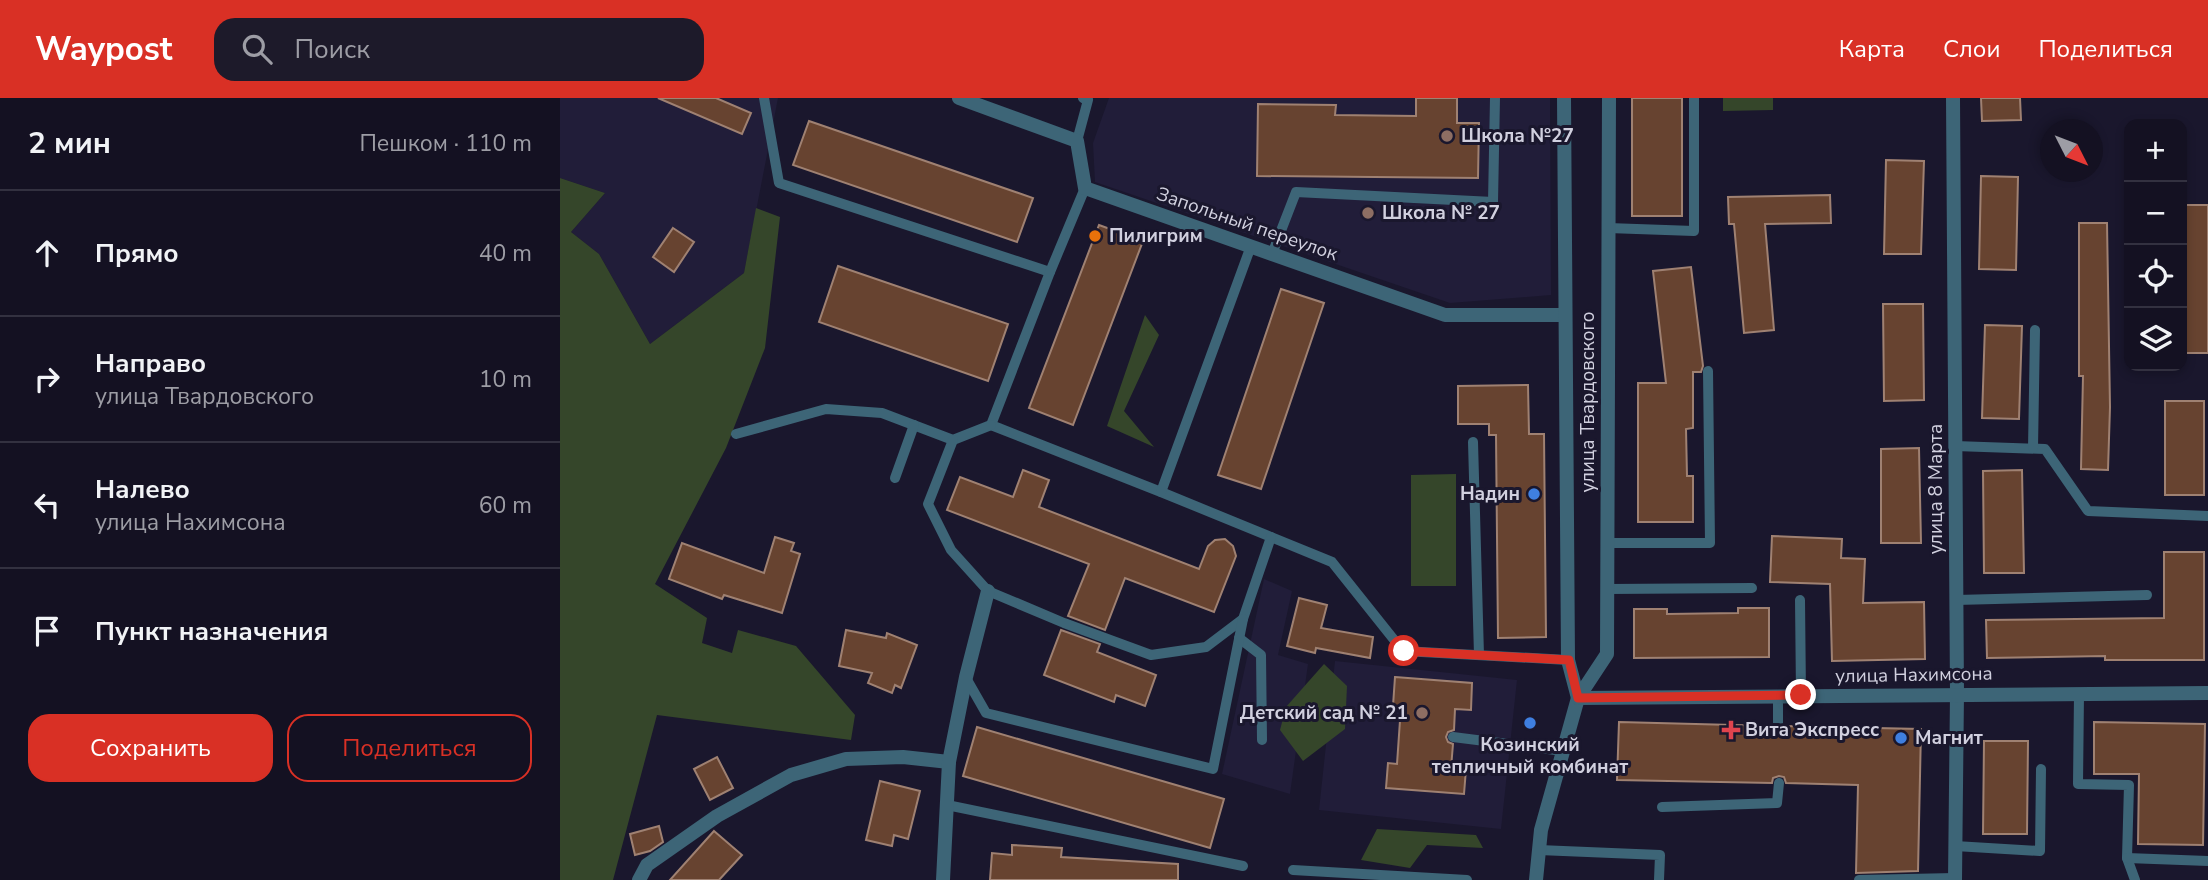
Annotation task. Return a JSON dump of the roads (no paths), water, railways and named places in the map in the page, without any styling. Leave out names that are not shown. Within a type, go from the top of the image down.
[{"type":"street","points":[[959,98],[1077,141],[1086,188]]},
{"type":"street","name":"улица Твардовского","points":[[1564,98],[1569,660],[1578,698]]},
{"type":"street","name":"улица Твардовского","points":[[1536,880],[1541,830],[1578,698],[1607,654],[1608,98]]},
{"type":"street","name":"улица 8 Марта","points":[[1953,98],[1957,693],[1955,879]]},
{"type":"street","name":"Запольный переулок","points":[[1086,188],[1444,315],[1566,316]]},
{"type":"street","points":[[943,880],[949,762],[965,677],[988,591]]},
{"type":"street","name":"улица Нахимсона","points":[[1578,698],[2208,693]]},
{"type":"street","points":[[639,880],[647,865],[707,823],[791,775],[846,759],[903,757],[949,762]]},
{"type":"lane","points":[[764,98],[779,183],[1050,272]]},
{"type":"lane","points":[[1272,254],[1296,192],[1493,202],[1495,98]]},
{"type":"lane","points":[[1608,228],[1694,231],[1694,98]]},
{"type":"lane","points":[[1077,141],[1086,99]]},
{"type":"lane","points":[[991,425],[1050,272],[1086,188]]},
{"type":"lane","points":[[1161,492],[1251,246]]},
{"type":"lane","points":[[2033,448],[2035,330]]},
{"type":"lane","points":[[1608,543],[1710,543],[1708,371]]},
{"type":"lane","points":[[736,434],[826,409],[882,413],[953,440],[991,425],[1332,562],[1404,651],[1569,660]]},
{"type":"lane","points":[[895,478],[914,425]]},
{"type":"lane","points":[[953,440],[928,504],[951,550],[988,591],[1063,623],[1151,655],[1206,647],[1243,619]]},
{"type":"lane","points":[[1473,442],[1479,655]]},
{"type":"lane","points":[[1955,446],[2045,449],[2088,511],[2208,516]]},
{"type":"lane","points":[[965,677],[986,713],[1213,769],[1243,619],[1271,537]]},
{"type":"lane","points":[[1608,589],[1752,588]]},
{"type":"lane","points":[[1956,600],[2147,595]]},
{"type":"lane","points":[[1800,600],[1801,695]]},
{"type":"lane","points":[[1239,638],[1261,655],[1262,740]]},
{"type":"lane","points":[[2079,694],[2078,784],[2129,785],[2127,858],[2135,880]]},
{"type":"lane","points":[[1778,695],[1778,726]]},
{"type":"lane","points":[[1453,737],[1563,751]]},
{"type":"lane","points":[[1955,846],[2040,851],[2041,769]]},
{"type":"lane","points":[[1662,807],[1777,803],[1779,783]]},
{"type":"lane","points":[[947,806],[1243,866]]},
{"type":"lane","points":[[1539,850],[1660,855],[1658,880]]},
{"type":"lane","points":[[2127,858],[2208,861]]},
{"type":"lane","points":[[1293,870],[1466,880]]},
{"type":"lane","points":[[1859,880],[1955,879]]},
{"type":"place","name":"Школа №27","points":[[1447,136]]},
{"type":"place","name":"Школа № 27","points":[[1368,213]]},
{"type":"place","name":"Пилигрим","points":[[1095,236]]},
{"type":"place","name":"Надин","points":[[1534,494]]},
{"type":"place","name":"Детский сад № 21","points":[[1422,713]]},
{"type":"place","name":"Козинский тепличный комбинат","points":[[1530,723]]},
{"type":"place","name":"Вита Экспресс","points":[[1731,730]]},
{"type":"place","name":"Магнит","points":[[1901,738]]}]
